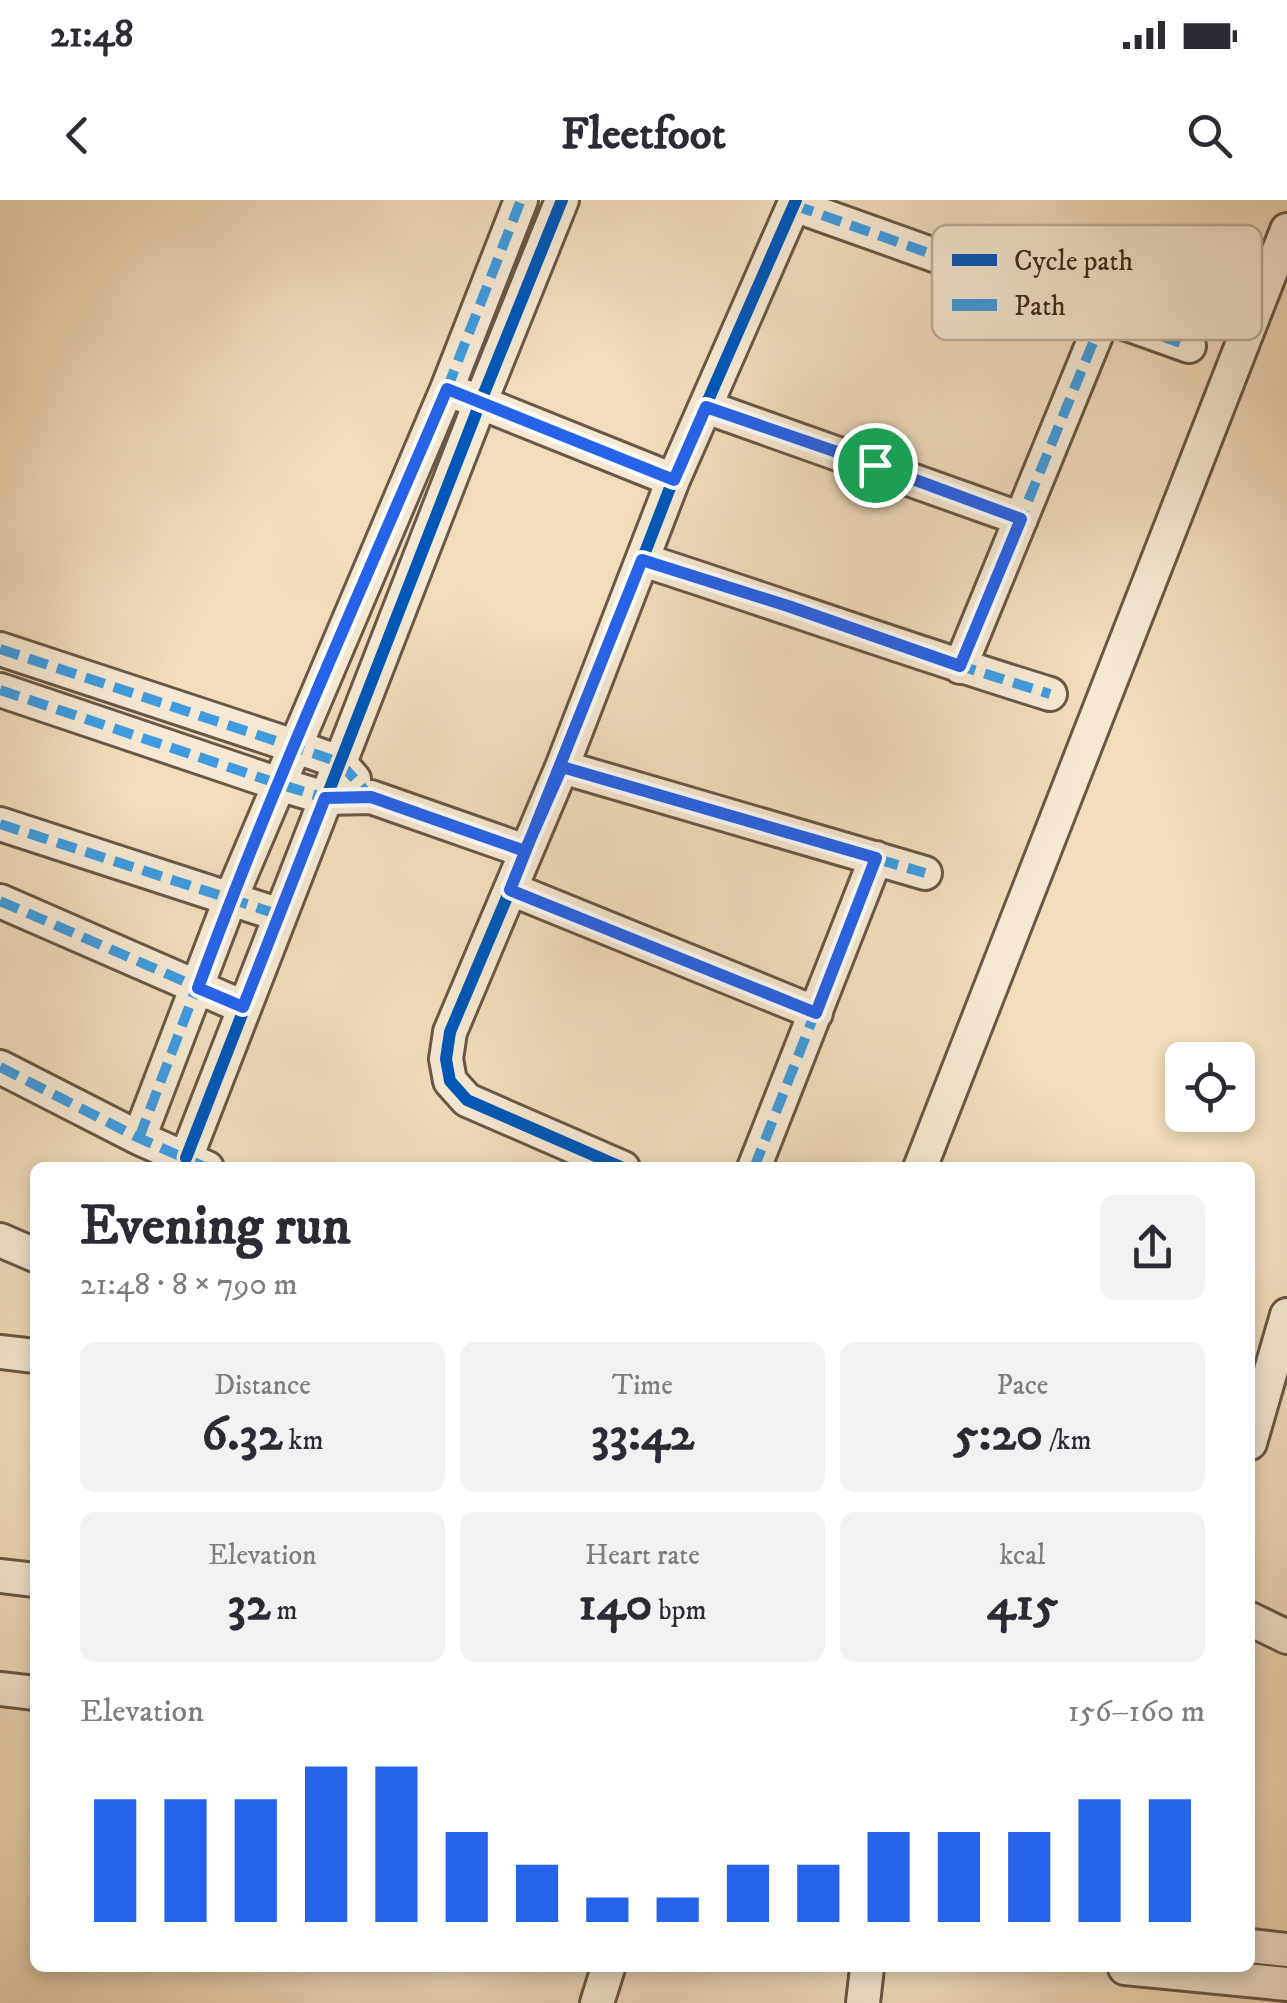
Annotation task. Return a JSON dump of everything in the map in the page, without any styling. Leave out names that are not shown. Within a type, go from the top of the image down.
[{"type":"street","points":[[139,1138],[230,900],[447,389],[521,200]]},
{"type":"street","points":[[197,1162],[243,1007],[562,200]]},
{"type":"street","points":[[609,1162],[467,1100],[450,1081],[446,1059],[450,1032],[562,767],[674,480],[795,202],[932,253]]},
{"type":"street","points":[[1262,294],[1287,230]]},
{"type":"street","points":[[960,666],[1094,340]]},
{"type":"street","points":[[1172,340],[1189,346]]},
{"type":"street","points":[[922,1162],[1244,340]]},
{"type":"street","points":[[447,389],[674,480]]},
{"type":"street","points":[[706,407],[1021,519]]},
{"type":"street","points":[[642,560],[1050,694]]},
{"type":"street","points":[[0,649],[339,762],[371,797]]},
{"type":"street","points":[[57,709],[72,674]]},
{"type":"street","points":[[0,690],[278,784],[325,798],[371,797],[525,851]]},
{"type":"street","points":[[562,767],[925,873]]},
{"type":"street","points":[[0,824],[280,915]]},
{"type":"street","points":[[756,1162],[876,858]]},
{"type":"street","points":[[510,890],[816,1013]]},
{"type":"street","points":[[0,901],[243,1007]]},
{"type":"street","points":[[0,1067],[195,1162]]},
{"type":"street","points":[[0,1240],[30,1253]]},
{"type":"street","points":[[1255,1406],[1263,1348],[1287,1316]]},
{"type":"street","points":[[0,1352],[30,1355]]},
{"type":"street","points":[[1255,1621],[1287,1637]]},
{"type":"street","points":[[0,1690],[30,1693]]},
{"type":"street","points":[[1255,1947],[1287,1950]]},
{"type":"street","points":[[597,2003],[607,1972]]},
{"type":"street","points":[[863,2003],[867,1972]]},
{"type":"street","points":[[1166,1972],[1287,1984]]},
{"type":"marked path","points":[[139,1138],[230,900],[447,389],[521,200]]},
{"type":"marked path","points":[[794,205],[932,254]]},
{"type":"marked path","points":[[960,667],[1094,340]]},
{"type":"marked path","points":[[1172,340],[1189,346]]},
{"type":"marked path","points":[[447,389],[673,480]]},
{"type":"marked path","points":[[706,407],[1021,519]]},
{"type":"marked path","points":[[643,560],[1050,694]]},
{"type":"marked path","points":[[0,649],[339,762],[371,797]]},
{"type":"marked path","points":[[0,690],[279,784],[325,798],[371,797],[525,851]]},
{"type":"marked path","points":[[562,767],[925,873]]},
{"type":"marked path","points":[[0,824],[280,915]]},
{"type":"marked path","points":[[756,1162],[876,858]]},
{"type":"marked path","points":[[511,889],[816,1013]]},
{"type":"marked path","points":[[0,901],[243,1007]]},
{"type":"marked path","points":[[0,1067],[193,1162]]},
{"type":"cycle path","points":[[186,1158],[562,200]]},
{"type":"cycle path","points":[[609,1162],[467,1100],[450,1081],[446,1059],[450,1032],[562,767],[673,480],[796,200]]},
{"type":"route","points":[[875,465],[706,407],[674,480],[447,389],[294,746],[198,988],[243,1007],[325,798],[371,797],[525,851],[562,767],[876,858],[816,1013],[510,890],[562,767],[642,560],[960,666],[1021,519],[875,465]]}]
